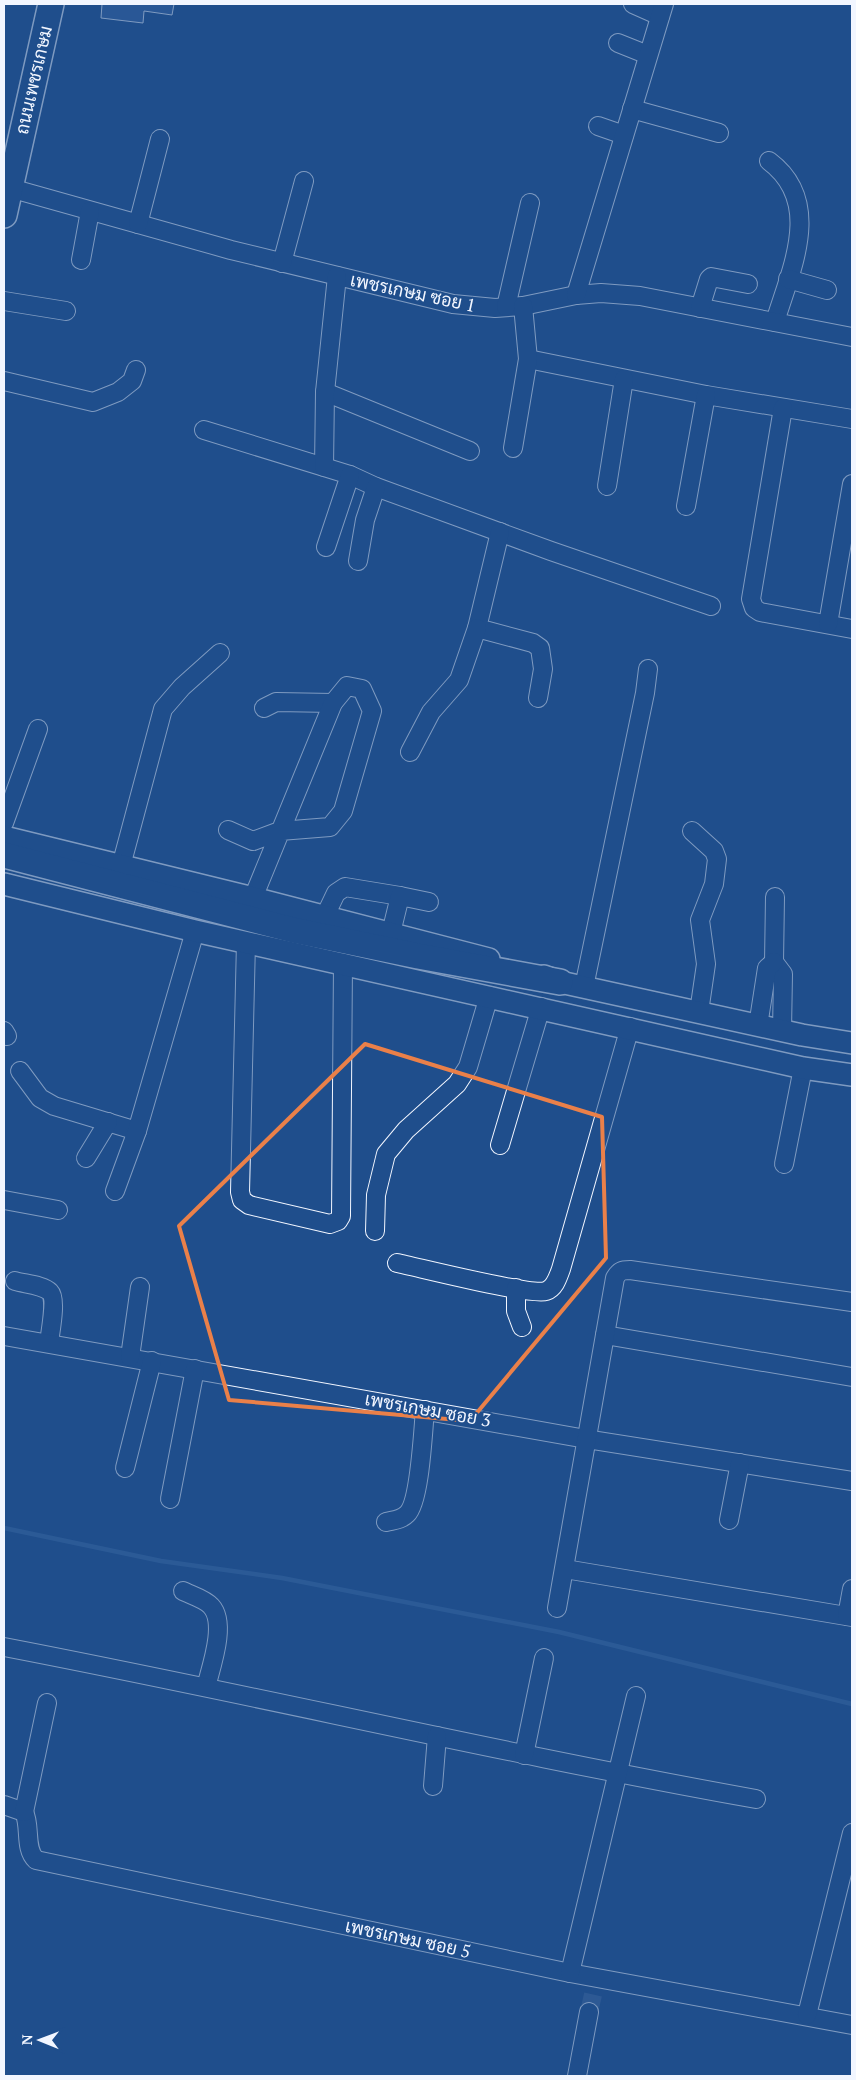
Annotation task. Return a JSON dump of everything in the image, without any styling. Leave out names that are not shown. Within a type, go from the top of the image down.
[{"type":"highway","name":"ถนนเพชรเกษม","points":[[4,215],[52,4]]},
{"type":"highway","points":[[4,855],[293,930],[418,956],[560,982]]},
{"type":"main road","points":[[4,838],[391,933],[508,964],[560,982],[782,1031],[852,1040]]},
{"type":"main road","points":[[4,884],[195,931],[343,962],[803,1068],[852,1075]]},
{"type":"street","points":[[576,295],[662,10],[633,4]]},
{"type":"street","points":[[618,43],[648,55]]},
{"type":"street","points":[[632,109],[719,132]]},
{"type":"street","points":[[598,126],[624,135]]},
{"type":"street","points":[[138,224],[160,140]]},
{"type":"street","points":[[769,160],[782,170],[789,181],[800,216],[798,246],[775,322]]},
{"type":"street","points":[[282,263],[304,181]]},
{"type":"street","name":"เพชรเกษม ซอย 1","points":[[10,188],[282,263],[475,308],[514,307],[576,295],[601,293],[640,296],[852,337]]},
{"type":"street","points":[[513,448],[528,359],[514,307],[530,203]]},
{"type":"street","points":[[81,260],[90,210]]},
{"type":"street","points":[[324,467],[325,392],[337,276]]},
{"type":"street","points":[[700,308],[711,277],[748,284]]},
{"type":"street","points":[[788,279],[827,290]]},
{"type":"street","points":[[4,301],[66,311]]},
{"type":"street","points":[[528,359],[706,395],[852,419]]},
{"type":"street","points":[[4,381],[93,402],[118,392],[132,380],[136,370]]},
{"type":"street","points":[[607,486],[624,379]]},
{"type":"street","points":[[325,392],[470,451]]},
{"type":"street","points":[[686,506],[706,395]]},
{"type":"street","points":[[783,408],[751,599],[754,608],[760,612],[852,629]]},
{"type":"street","points":[[204,430],[350,475],[376,487],[500,532],[711,606]]},
{"type":"street","points":[[326,547],[350,475]]},
{"type":"street","points":[[828,624],[852,484]]},
{"type":"street","points":[[358,561],[365,520],[376,487]]},
{"type":"street","points":[[410,752],[428,718],[459,680],[477,628],[500,532]]},
{"type":"street","points":[[477,628],[533,643],[540,648],[543,668],[538,698]]},
{"type":"street","points":[[121,866],[163,709],[182,687],[220,653]]},
{"type":"street","points":[[584,987],[644,702],[648,669]]},
{"type":"street","points":[[228,830],[253,841],[280,832],[330,827],[343,811],[372,711],[362,689],[348,686],[333,703],[280,832],[252,898]]},
{"type":"street","points":[[264,708],[276,702],[333,703]]},
{"type":"street","points":[[4,824],[38,729]]},
{"type":"street","points":[[692,831],[714,851],[717,860],[714,884],[700,920],[706,964],[699,1012]]},
{"type":"street","points":[[325,916],[336,893],[345,887],[429,902]]},
{"type":"street","points":[[391,933],[400,896]]},
{"type":"street","points":[[775,897],[774,962],[783,974],[782,1031]]},
{"type":"street","points":[[115,1192],[137,1131],[195,931]]},
{"type":"street","points":[[246,942],[240,1192],[242,1200],[249,1205],[330,1224],[338,1221],[341,1216],[343,962]]},
{"type":"street","points":[[758,1026],[766,968],[774,962]]},
{"type":"street","points":[[375,1231],[376,1195],[386,1154],[406,1130],[457,1084],[468,1067],[489,996]]},
{"type":"street","points":[[500,1145],[540,1007]]},
{"type":"street","points":[[397,1263],[541,1292],[549,1290],[556,1283],[630,1027]]},
{"type":"street","points":[[784,1164],[803,1068]]},
{"type":"street","points":[[20,1071],[40,1098],[54,1106],[137,1131]]},
{"type":"street","points":[[86,1158],[108,1122]]},
{"type":"street","points":[[4,1200],[58,1210]]},
{"type":"street","points":[[557,1608],[615,1278],[622,1270],[852,1302]]},
{"type":"street","points":[[15,1281],[44,1289],[50,1292],[54,1299],[49,1343]]},
{"type":"street","points":[[130,1358],[140,1287]]},
{"type":"street","points":[[516,1288],[516,1310],[522,1327]]},
{"type":"street","points":[[605,1335],[852,1377]]},
{"type":"street","name":"เพชรเกษม ซอย 3","points":[[4,1336],[586,1439],[852,1481]]},
{"type":"street","points":[[124,1468],[152,1361]]},
{"type":"street","points":[[170,1499],[195,1369]]},
{"type":"street","points":[[386,1522],[400,1520],[409,1513],[416,1498],[425,1410]]},
{"type":"street","points":[[729,1520],[740,1463]]},
{"type":"street","points":[[564,1569],[850,1617],[852,1589]]},
{"type":"street","points":[[183,1591],[211,1605],[217,1618],[217,1641],[206,1687]]},
{"type":"street","points":[[4,1647],[206,1687],[616,1774],[756,1799]]},
{"type":"street","points":[[524,1755],[544,1658]]},
{"type":"street","points":[[570,1973],[636,1696]]},
{"type":"street","points":[[4,1805],[24,1812],[47,1703]]},
{"type":"street","points":[[432,1786],[437,1736]]},
{"type":"street","name":"เพชรเกษม ซอย 5","points":[[24,1812],[28,1820],[30,1850],[36,1860],[570,1973],[597,1982],[852,2025]]},
{"type":"street","points":[[807,2016],[852,1833]]},
{"type":"street","points":[[577,2076],[589,2012]]},
{"type":"highlighted area","points":[[365,1044],[602,1117],[606,1258],[470,1421],[229,1400],[179,1226]]},
{"type":"building","points":[[102,4],[174,4],[172,15],[144,11],[143,23],[101,18]]},
{"type":"waterway","points":[[4,1528],[161,1561],[282,1578],[559,1632],[852,1704]]},
{"type":"tunnel","points":[[589,2012],[595,1986]]}]
